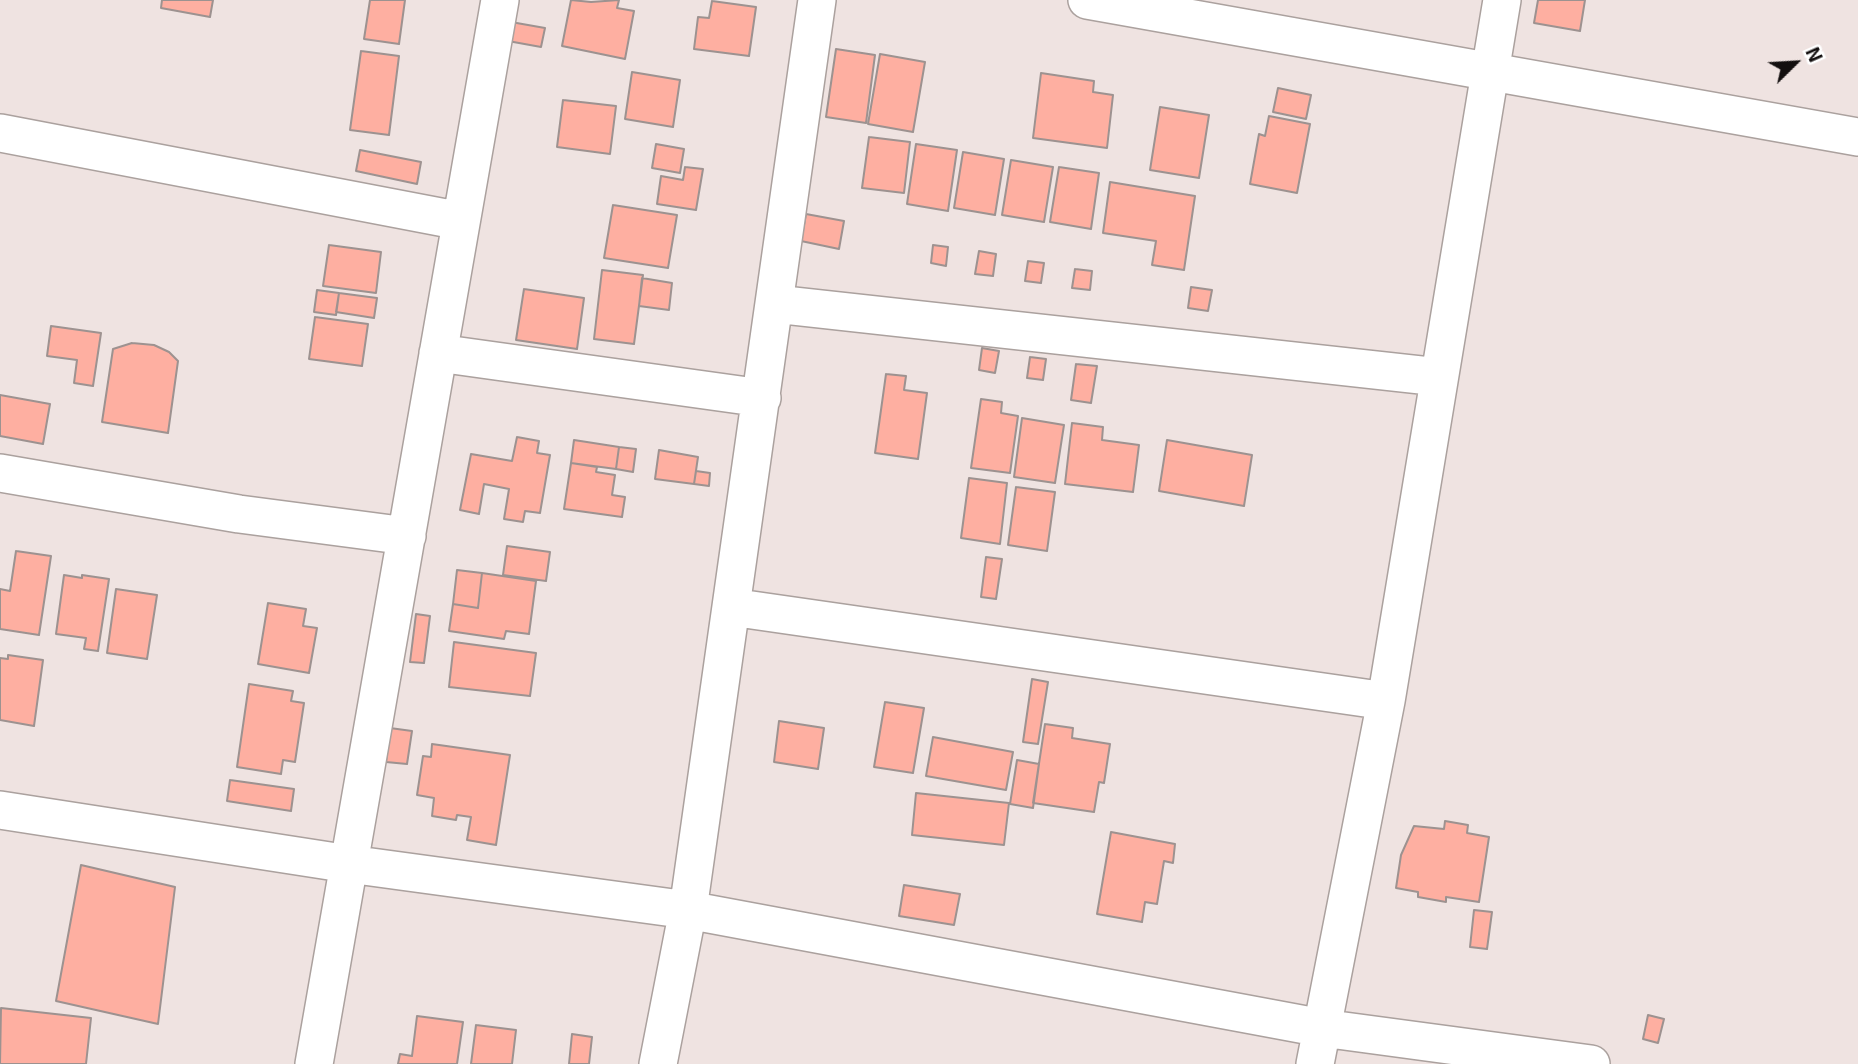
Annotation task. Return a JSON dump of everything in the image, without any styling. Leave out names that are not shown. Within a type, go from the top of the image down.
[{"type":"street","points":[[314,1064],[500,0]]},
{"type":"street","points":[[658,1064],[688,910],[817,0]]},
{"type":"street","points":[[1087,0],[1858,137]]},
{"type":"street","points":[[1315,1064],[1386,701],[1502,0]]},
{"type":"street","points":[[0,133],[461,221]]},
{"type":"street","points":[[775,304],[1440,377]]},
{"type":"street","points":[[439,353],[762,398]]},
{"type":"street","points":[[0,473],[239,514],[407,536]]},
{"type":"street","points":[[732,607],[1386,701]]},
{"type":"street","points":[[0,810],[349,864],[688,910],[1322,1028],[1591,1064]]},
{"type":"building","points":[[162,0],[213,0],[210,17],[161,8]]},
{"type":"building","points":[[370,0],[405,0],[399,44],[364,39]]},
{"type":"building","points":[[571,0],[619,0],[617,8],[634,11],[625,59],[562,46]]},
{"type":"building","points":[[1538,0],[1585,0],[1580,31],[1534,23]]},
{"type":"building","points":[[712,1],[756,7],[749,56],[694,49],[698,17],[709,18]]},
{"type":"building","points":[[511,22],[545,28],[541,47],[508,41]]},
{"type":"building","points":[[836,49],[875,55],[866,123],[826,117]]},
{"type":"building","points":[[361,51],[399,56],[389,135],[350,130]]},
{"type":"building","points":[[880,54],[925,62],[913,132],[868,124]]},
{"type":"building","points":[[632,72],[680,80],[673,127],[625,119]]},
{"type":"building","points":[[1041,73],[1094,81],[1093,92],[1113,95],[1107,148],[1033,138]]},
{"type":"building","points":[[1278,88],[1311,95],[1306,119],[1273,112]]},
{"type":"building","points":[[563,100],[616,106],[610,154],[557,147]]},
{"type":"building","points":[[1160,107],[1209,115],[1199,178],[1150,170]]},
{"type":"building","points":[[1269,116],[1310,124],[1297,193],[1250,184],[1259,134],[1265,136]]},
{"type":"building","points":[[869,137],[910,142],[904,193],[862,188]]},
{"type":"building","points":[[656,144],[684,149],[680,173],[652,168]]},
{"type":"building","points":[[916,144],[957,150],[948,211],[907,204]]},
{"type":"building","points":[[360,150],[421,162],[417,184],[356,171]]},
{"type":"building","points":[[963,152],[1004,159],[995,215],[954,208]]},
{"type":"building","points":[[1011,160],[1053,167],[1044,222],[1002,215]]},
{"type":"building","points":[[685,167],[703,169],[696,210],[657,204],[661,176],[683,180]]},
{"type":"building","points":[[1059,167],[1099,173],[1091,229],[1050,222]]},
{"type":"building","points":[[1110,182],[1195,196],[1184,270],[1152,265],[1156,241],[1103,233]]},
{"type":"building","points":[[613,205],[677,215],[668,268],[604,258]]},
{"type":"building","points":[[806,214],[844,221],[839,249],[801,241]]},
{"type":"building","points":[[329,245],[381,252],[376,293],[323,286]]},
{"type":"building","points":[[933,245],[948,247],[946,266],[931,263]]},
{"type":"building","points":[[979,251],[996,254],[993,276],[975,274]]},
{"type":"building","points":[[1028,261],[1044,263],[1041,283],[1025,281]]},
{"type":"building","points":[[1075,269],[1092,271],[1090,290],[1072,288]]},
{"type":"building","points":[[602,270],[643,275],[634,344],[594,339]]},
{"type":"building","points":[[642,278],[672,283],[669,310],[639,306]]},
{"type":"building","points":[[1191,287],[1212,290],[1208,311],[1188,308]]},
{"type":"building","points":[[524,289],[584,298],[577,349],[516,340]]},
{"type":"building","points":[[317,290],[339,293],[336,315],[314,312]]},
{"type":"building","points":[[339,293],[377,298],[374,318],[336,312]]},
{"type":"building","points":[[315,317],[368,324],[362,366],[309,359]]},
{"type":"building","points":[[51,326],[101,333],[93,386],[74,383],[77,360],[47,356]]},
{"type":"building","points":[[132,343],[154,345],[169,352],[178,361],[168,433],[102,422],[113,349]]},
{"type":"building","points":[[982,348],[999,351],[995,373],[979,370]]},
{"type":"building","points":[[1030,357],[1046,359],[1043,380],[1027,378]]},
{"type":"building","points":[[1076,364],[1097,366],[1091,403],[1071,400]]},
{"type":"building","points":[[886,374],[906,376],[904,390],[927,393],[918,459],[875,453]]},
{"type":"building","points":[[0,395],[50,404],[43,444],[0,436]]},
{"type":"building","points":[[981,399],[1002,402],[1001,413],[1018,416],[1010,473],[971,468]]},
{"type":"building","points":[[1022,418],[1064,425],[1055,483],[1014,477]]},
{"type":"building","points":[[1072,423],[1103,427],[1102,440],[1139,445],[1133,492],[1065,484]]},
{"type":"building","points":[[517,437],[539,441],[537,453],[550,455],[540,513],[525,511],[523,522],[504,519],[509,489],[484,484],[479,514],[460,510],[471,454],[512,461]]},
{"type":"building","points":[[574,440],[619,447],[616,469],[571,463]]},
{"type":"building","points":[[1167,440],[1252,455],[1244,506],[1159,491]]},
{"type":"building","points":[[619,447],[636,449],[633,472],[616,469]]},
{"type":"building","points":[[659,450],[698,457],[694,484],[655,479]]},
{"type":"building","points":[[571,463],[597,467],[596,472],[615,475],[612,495],[625,497],[622,517],[564,509]]},
{"type":"building","points":[[696,471],[710,473],[709,486],[694,484]]},
{"type":"building","points":[[969,478],[1007,483],[1000,544],[961,538]]},
{"type":"building","points":[[1016,487],[1055,492],[1047,551],[1008,545]]},
{"type":"building","points":[[507,546],[550,552],[546,581],[503,575]]},
{"type":"building","points":[[16,551],[51,556],[39,635],[0,629],[0,589],[10,591]]},
{"type":"building","points":[[986,557],[1002,559],[996,599],[981,597]]},
{"type":"building","points":[[457,570],[482,573],[478,608],[453,604]]},
{"type":"building","points":[[482,573],[536,581],[529,634],[506,631],[504,639],[449,631],[453,604],[478,608]]},
{"type":"building","points":[[64,575],[109,579],[98,651],[84,649],[86,638],[56,634]]},
{"type":"building","points":[[116,589],[157,595],[147,659],[107,653]]},
{"type":"building","points":[[268,603],[306,609],[303,626],[317,628],[309,673],[258,664]]},
{"type":"building","points":[[416,614],[430,616],[424,663],[410,662]]},
{"type":"building","points":[[454,642],[536,653],[530,696],[449,687]]},
{"type":"building","points":[[8,655],[43,660],[34,726],[0,720],[0,658],[8,659]]},
{"type":"building","points":[[1032,679],[1048,682],[1038,744],[1023,742]]},
{"type":"building","points":[[249,684],[293,691],[291,701],[304,703],[295,762],[283,760],[281,774],[237,767]]},
{"type":"building","points":[[885,702],[924,708],[913,773],[874,767]]},
{"type":"building","points":[[779,721],[824,728],[818,769],[774,762]]},
{"type":"building","points":[[1045,724],[1073,728],[1072,738],[1110,744],[1104,783],[1099,782],[1094,812],[1033,803]]},
{"type":"building","points":[[390,728],[412,731],[407,764],[386,762]]},
{"type":"building","points":[[933,737],[1013,752],[1006,790],[926,776]]},
{"type":"building","points":[[432,744],[510,755],[496,845],[467,840],[471,817],[457,815],[456,820],[432,816],[434,798],[417,795],[423,756],[431,757]]},
{"type":"building","points":[[1017,760],[1039,764],[1033,808],[1010,804]]},
{"type":"building","points":[[230,780],[294,789],[291,811],[227,801]]},
{"type":"building","points":[[916,793],[1009,803],[1004,845],[912,835]]},
{"type":"building","points":[[1445,821],[1468,825],[1467,833],[1489,837],[1479,902],[1446,897],[1446,902],[1418,897],[1418,892],[1396,888],[1401,855],[1414,826],[1444,829]]},
{"type":"building","points":[[1111,832],[1175,844],[1173,863],[1164,861],[1157,904],[1145,902],[1142,922],[1097,914]]},
{"type":"building","points":[[81,865],[175,887],[158,1024],[56,1001]]},
{"type":"building","points":[[904,885],[960,894],[954,925],[899,916]]},
{"type":"building","points":[[1474,910],[1492,912],[1487,949],[1470,947]]},
{"type":"building","points":[[1,1008],[91,1018],[86,1064],[0,1064]]},
{"type":"building","points":[[1648,1015],[1664,1019],[1658,1043],[1643,1039]]},
{"type":"building","points":[[417,1016],[463,1022],[457,1064],[398,1064],[400,1054],[412,1056]]},
{"type":"building","points":[[476,1025],[516,1030],[512,1064],[471,1064]]},
{"type":"building","points":[[572,1034],[592,1037],[589,1064],[569,1064]]}]
